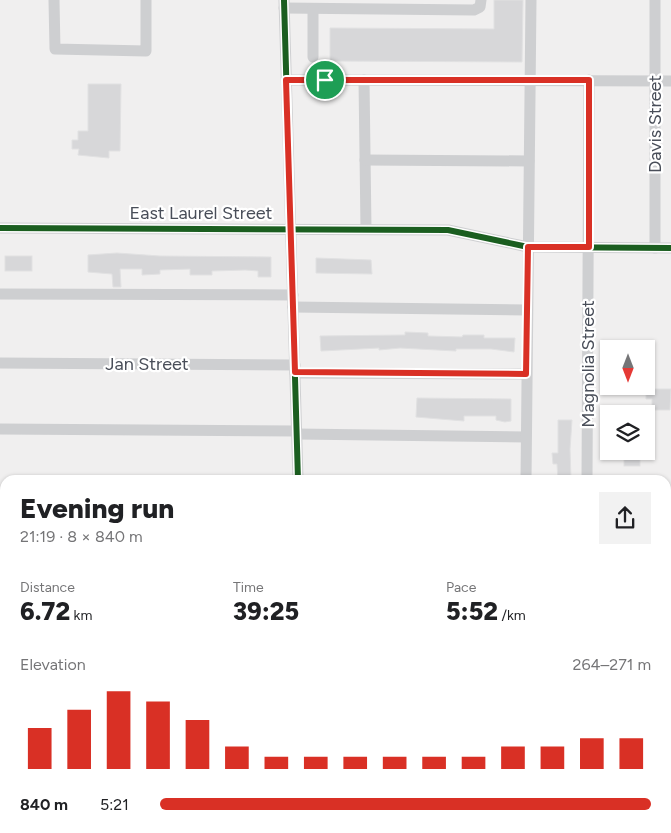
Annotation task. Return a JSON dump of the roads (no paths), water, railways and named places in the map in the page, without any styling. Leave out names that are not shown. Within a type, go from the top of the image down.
[{"type":"street","points":[[54,0],[55,49],[146,51],[146,0]]},
{"type":"street","points":[[298,475],[284,4],[310,6],[333,4],[396,5],[474,10],[480,7],[481,0]]},
{"type":"street","points":[[526,475],[531,0]]},
{"type":"street","name":"Davis Street","points":[[655,0],[655,248]]},
{"type":"street","points":[[310,6],[313,57]]},
{"type":"street","points":[[286,80],[671,80]]},
{"type":"street","points":[[364,80],[366,229]]},
{"type":"street","name":"Magnolia Street","points":[[587,475],[589,80]]},
{"type":"street","points":[[365,160],[529,161]]},
{"type":"street","name":"East Laurel Street","points":[[0,228],[448,230],[528,247],[671,248]]},
{"type":"street","points":[[0,294],[293,301],[527,310]]},
{"type":"street","name":"Jan Street","points":[[0,363],[526,374]]},
{"type":"street","points":[[0,429],[297,432],[526,437]]}]
